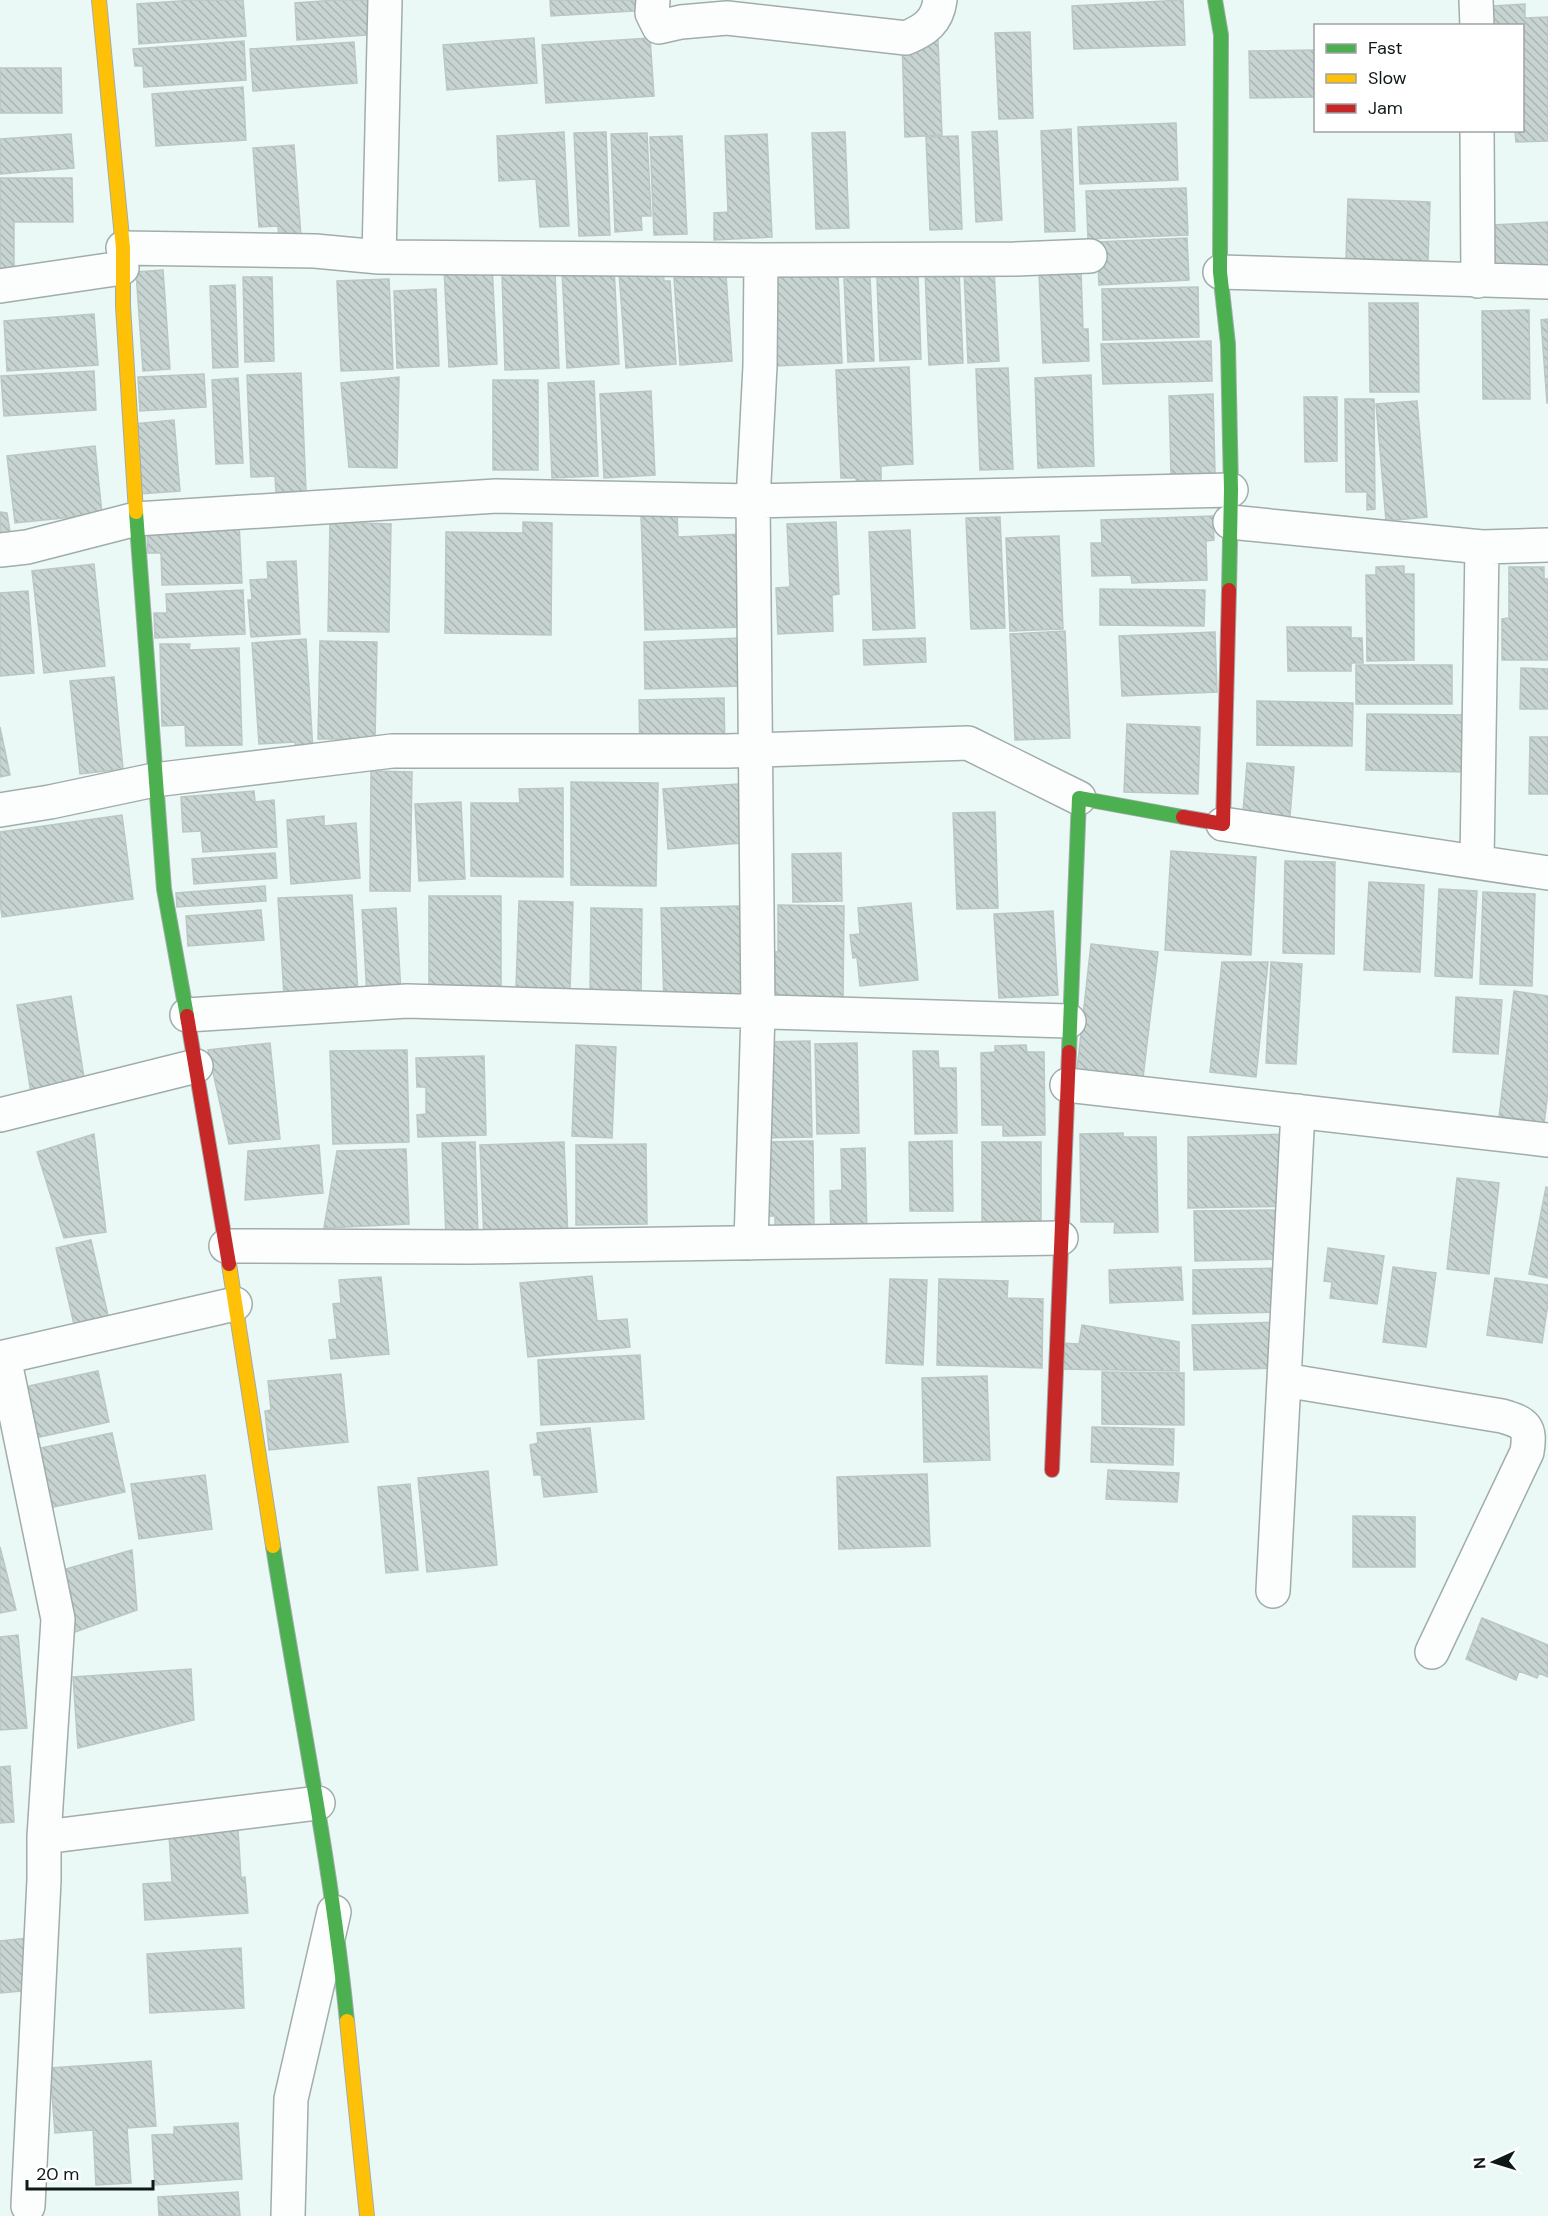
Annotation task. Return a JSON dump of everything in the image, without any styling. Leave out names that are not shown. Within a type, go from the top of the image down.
[{"type":"street","points":[[99,0],[122,258],[136,519],[164,889],[196,1066],[279,1583],[318,1803],[339,1941],[367,2216]]},
{"type":"street","points":[[379,257],[385,0]]},
{"type":"street","points":[[653,0],[652,13],[659,27],[681,22],[727,18],[906,38],[924,30],[934,20],[940,0]]},
{"type":"street","points":[[1215,0],[1221,35],[1220,272],[1228,344],[1231,490],[1223,824]]},
{"type":"street","points":[[1476,0],[1476,24]]},
{"type":"street","points":[[1477,132],[1478,280]]},
{"type":"street","points":[[0,286],[122,258],[315,251],[379,257],[760,260],[1015,259],[1090,256]]},
{"type":"street","points":[[751,1243],[758,1012],[753,501],[760,366],[760,260]]},
{"type":"street","points":[[1220,272],[1548,282]]},
{"type":"street","points":[[0,550],[27,547],[136,519],[496,496],[753,501],[1231,490]]},
{"type":"street","points":[[1230,522],[1482,547],[1548,545]]},
{"type":"street","points":[[1477,862],[1482,547]]},
{"type":"street","points":[[0,810],[154,780],[392,751],[755,750],[968,743],[1079,798],[1223,824],[1548,873]]},
{"type":"street","points":[[1052,1470],[1079,798]]},
{"type":"street","points":[[187,1015],[407,1001],[1070,1021]]},
{"type":"street","points":[[0,1115],[196,1066]]},
{"type":"street","points":[[1067,1085],[1548,1140]]},
{"type":"street","points":[[1273,1591],[1298,1111]]},
{"type":"street","points":[[226,1246],[469,1247],[1061,1238]]},
{"type":"street","points":[[28,2206],[44,1880],[44,1837],[58,1619],[2,1358],[235,1304]]},
{"type":"street","points":[[1284,1380],[1502,1416],[1520,1421],[1528,1430],[1527,1452],[1432,1652]]},
{"type":"street","points":[[44,1837],[318,1803]]},
{"type":"street","points":[[288,2216],[291,2099],[334,1912]]},
{"type":"building","points":[[194,0],[243,0],[246,36],[139,44],[137,4]]},
{"type":"building","points":[[378,0],[380,34],[297,40],[295,3]]},
{"type":"building","points":[[550,0],[649,0],[650,10],[551,16]]},
{"type":"building","points":[[1183,0],[1185,45],[1074,49],[1072,6]]},
{"type":"building","points":[[1525,4],[1525,18],[1548,17],[1548,141],[1516,142],[1515,132],[1524,132],[1524,24],[1494,24],[1493,6]]},
{"type":"building","points":[[1030,32],[1033,118],[999,119],[995,33]]},
{"type":"building","points":[[534,38],[537,83],[447,90],[443,45]]},
{"type":"building","points":[[650,38],[654,96],[546,103],[542,45]]},
{"type":"building","points":[[938,40],[942,135],[905,137],[902,42]]},
{"type":"building","points":[[244,41],[246,80],[144,87],[143,66],[135,66],[133,49]]},
{"type":"building","points":[[354,42],[357,83],[253,91],[250,49]]},
{"type":"building","points":[[1314,50],[1314,97],[1250,98],[1249,51]]},
{"type":"building","points":[[0,68],[61,68],[62,113],[0,113]]},
{"type":"building","points":[[243,87],[246,140],[156,146],[152,94]]},
{"type":"building","points":[[1176,123],[1178,180],[1080,184],[1078,127]]},
{"type":"building","points":[[1071,129],[1075,231],[1045,232],[1041,131]]},
{"type":"building","points":[[997,131],[1002,220],[976,222],[972,132]]},
{"type":"building","points":[[564,132],[569,226],[540,227],[536,179],[499,181],[497,136]]},
{"type":"building","points":[[606,132],[610,235],[579,236],[574,133]]},
{"type":"building","points":[[845,132],[849,228],[816,229],[812,133]]},
{"type":"building","points":[[647,133],[651,216],[641,216],[642,230],[615,232],[611,134]]},
{"type":"building","points":[[71,134],[74,168],[0,174],[0,139]]},
{"type":"building","points":[[767,134],[772,237],[714,240],[714,213],[728,212],[725,136]]},
{"type":"building","points":[[682,136],[687,234],[654,235],[650,137]]},
{"type":"building","points":[[958,136],[962,229],[930,230],[926,137]]},
{"type":"building","points":[[294,145],[301,236],[279,237],[278,226],[259,227],[253,148]]},
{"type":"building","points":[[0,178],[72,178],[73,222],[14,222],[14,270],[0,270]]},
{"type":"building","points":[[1186,188],[1188,235],[1088,239],[1086,191]]},
{"type":"building","points":[[1348,199],[1430,202],[1428,261],[1406,260],[1406,268],[1373,267],[1374,259],[1346,259]]},
{"type":"building","points":[[1548,222],[1548,268],[1496,271],[1493,225]]},
{"type":"building","points":[[1187,238],[1189,280],[1099,285],[1097,242]]},
{"type":"building","points":[[492,265],[497,364],[449,367],[444,268]]},
{"type":"building","points":[[614,267],[619,364],[567,368],[562,270]]},
{"type":"building","points":[[663,269],[664,281],[670,281],[676,364],[626,368],[619,272]]},
{"type":"building","points":[[959,269],[963,363],[929,365],[925,270]]},
{"type":"building","points":[[994,269],[999,361],[968,363],[964,270]]},
{"type":"building","points":[[163,270],[170,369],[143,371],[136,272]]},
{"type":"building","points":[[1081,271],[1083,329],[1088,329],[1089,361],[1043,363],[1039,273]]},
{"type":"building","points":[[555,272],[559,368],[505,370],[502,275]]},
{"type":"building","points":[[838,274],[842,363],[776,366],[772,277]]},
{"type":"building","points":[[726,275],[732,361],[680,365],[674,278]]},
{"type":"building","points":[[918,275],[921,359],[880,361],[877,278]]},
{"type":"building","points":[[243,277],[272,277],[274,361],[245,362]]},
{"type":"building","points":[[870,277],[874,361],[848,362],[844,279]]},
{"type":"building","points":[[389,279],[393,369],[341,371],[337,281]]},
{"type":"building","points":[[235,285],[238,367],[213,368],[210,286]]},
{"type":"building","points":[[1198,287],[1199,337],[1103,340],[1102,289]]},
{"type":"building","points":[[436,289],[439,366],[397,368],[394,291]]},
{"type":"building","points":[[1369,303],[1418,303],[1419,392],[1370,392]]},
{"type":"building","points":[[1529,310],[1530,399],[1483,399],[1482,311]]},
{"type":"building","points":[[94,314],[98,365],[7,371],[4,321]]},
{"type":"building","points":[[1548,319],[1548,403],[1547,403],[1541,320]]},
{"type":"building","points":[[1211,341],[1212,381],[1103,384],[1101,344]]},
{"type":"building","points":[[909,367],[913,464],[881,466],[881,485],[857,486],[856,478],[841,478],[836,370]]},
{"type":"building","points":[[1008,368],[1013,469],[980,470],[976,369]]},
{"type":"building","points":[[94,371],[96,410],[4,416],[1,376]]},
{"type":"building","points":[[301,373],[306,491],[276,492],[275,476],[251,477],[247,375]]},
{"type":"building","points":[[204,374],[206,407],[140,411],[138,377]]},
{"type":"building","points":[[1091,375],[1094,466],[1038,468],[1035,378]]},
{"type":"building","points":[[399,377],[397,468],[349,467],[341,383]]},
{"type":"building","points":[[238,378],[243,463],[216,464],[212,380]]},
{"type":"building","points":[[493,380],[538,380],[538,470],[493,470]]},
{"type":"building","points":[[594,381],[598,476],[552,478],[548,383]]},
{"type":"building","points":[[651,391],[655,475],[604,478],[600,394]]},
{"type":"building","points":[[1213,394],[1215,473],[1171,474],[1169,396]]},
{"type":"building","points":[[1304,397],[1337,397],[1337,461],[1305,462]]},
{"type":"building","points":[[1345,399],[1374,399],[1375,509],[1367,510],[1367,492],[1346,492]]},
{"type":"building","points":[[1417,401],[1427,517],[1386,521],[1376,404]]},
{"type":"building","points":[[174,420],[180,491],[139,494],[133,424]]},
{"type":"building","points":[[95,446],[102,514],[15,523],[7,456]]},
{"type":"building","points":[[0,512],[7,513],[11,539],[0,539]]},
{"type":"building","points":[[677,513],[678,537],[743,534],[746,627],[645,630],[641,514]]},
{"type":"building","points":[[1213,516],[1214,540],[1206,541],[1207,580],[1132,583],[1131,575],[1092,576],[1091,543],[1102,543],[1101,520]]},
{"type":"building","points":[[1000,517],[1005,628],[971,629],[966,518]]},
{"type":"building","points":[[330,522],[391,524],[389,632],[328,631]]},
{"type":"building","points":[[523,522],[552,523],[551,635],[445,633],[446,532],[523,533]]},
{"type":"building","points":[[836,522],[839,594],[832,595],[833,631],[778,634],[776,588],[790,587],[787,524]]},
{"type":"building","points":[[239,523],[242,583],[162,585],[161,553],[148,553],[147,526]]},
{"type":"building","points":[[910,530],[915,628],[873,630],[869,532]]},
{"type":"building","points":[[1059,536],[1063,629],[1010,631],[1006,538]]},
{"type":"building","points":[[296,561],[300,634],[251,637],[248,600],[252,600],[250,580],[268,579],[267,562]]},
{"type":"building","points":[[94,564],[105,666],[44,673],[32,571]]},
{"type":"building","points":[[1404,566],[1404,574],[1414,574],[1414,660],[1367,661],[1366,575],[1376,575],[1376,567]]},
{"type":"building","points":[[1509,567],[1544,567],[1544,579],[1548,579],[1548,660],[1502,660],[1502,619],[1509,618]]},
{"type":"building","points":[[1100,589],[1205,590],[1204,626],[1100,625]]},
{"type":"building","points":[[243,590],[245,634],[155,638],[154,613],[167,613],[166,594]]},
{"type":"building","points":[[28,591],[34,673],[0,676],[0,593]]},
{"type":"building","points":[[1287,627],[1351,627],[1351,638],[1362,638],[1363,663],[1351,663],[1351,671],[1288,671]]},
{"type":"building","points":[[1065,631],[1070,738],[1015,740],[1010,634]]},
{"type":"building","points":[[1215,632],[1217,692],[1122,696],[1119,636]]},
{"type":"building","points":[[740,638],[742,686],[645,689],[644,642]]},
{"type":"building","points":[[925,638],[926,662],[864,665],[863,640]]},
{"type":"building","points":[[306,639],[313,751],[296,752],[295,742],[259,744],[252,643]]},
{"type":"building","points":[[320,641],[377,642],[375,739],[318,739]]},
{"type":"building","points":[[160,644],[190,644],[189,650],[239,648],[242,745],[186,746],[185,725],[162,726]]},
{"type":"building","points":[[1356,665],[1452,665],[1452,704],[1356,704]]},
{"type":"building","points":[[1521,668],[1548,669],[1548,709],[1520,709]]},
{"type":"building","points":[[114,677],[123,769],[80,774],[70,681]]},
{"type":"building","points":[[724,698],[725,749],[640,751],[639,700]]},
{"type":"building","points":[[1257,701],[1353,703],[1352,746],[1257,745]]},
{"type":"building","points":[[1367,714],[1469,715],[1468,772],[1366,770]]},
{"type":"building","points":[[1127,724],[1200,727],[1198,794],[1124,792]]},
{"type":"building","points":[[0,727],[10,775],[0,777]]},
{"type":"building","points":[[1530,737],[1548,737],[1548,794],[1529,794]]},
{"type":"building","points":[[1247,763],[1294,767],[1289,828],[1242,824]]},
{"type":"building","points":[[371,771],[412,772],[410,891],[370,891]]},
{"type":"building","points":[[571,782],[658,783],[656,886],[571,885]]},
{"type":"building","points":[[738,784],[742,843],[668,849],[663,789]]},
{"type":"building","points":[[563,788],[563,877],[471,876],[471,803],[520,803],[519,789]]},
{"type":"building","points":[[254,791],[255,802],[274,800],[277,847],[203,852],[201,831],[183,832],[181,797]]},
{"type":"building","points":[[461,802],[465,879],[419,881],[415,804]]},
{"type":"building","points":[[995,812],[998,908],[957,909],[953,813]]},
{"type":"building","points":[[122,815],[133,899],[2,917],[0,832]]},
{"type":"building","points":[[324,816],[324,826],[356,823],[360,878],[291,884],[287,820]]},
{"type":"building","points":[[1171,851],[1256,857],[1251,955],[1165,950]]},
{"type":"building","points":[[275,853],[277,878],[194,884],[192,859]]},
{"type":"building","points":[[841,853],[842,901],[793,902],[792,854]]},
{"type":"building","points":[[1285,861],[1335,862],[1334,954],[1283,953]]},
{"type":"building","points":[[1369,882],[1424,885],[1420,972],[1364,970]]},
{"type":"building","points":[[265,886],[266,901],[177,907],[176,893]]},
{"type":"building","points":[[1439,889],[1477,891],[1472,978],[1435,976]]},
{"type":"building","points":[[1483,892],[1535,894],[1532,986],[1480,984]]},
{"type":"building","points":[[352,895],[358,994],[284,997],[278,898]]},
{"type":"building","points":[[429,896],[501,896],[501,987],[429,988]]},
{"type":"building","points":[[519,901],[573,902],[570,989],[516,988]]},
{"type":"building","points":[[911,903],[918,980],[860,986],[857,957],[853,958],[850,935],[860,934],[858,908]]},
{"type":"building","points":[[778,905],[844,906],[843,1002],[767,1001],[768,952],[778,952]]},
{"type":"building","points":[[740,906],[742,1001],[664,1003],[661,908]]},
{"type":"building","points":[[396,908],[401,993],[367,996],[362,910]]},
{"type":"building","points":[[591,908],[642,909],[641,996],[590,996]]},
{"type":"building","points":[[261,910],[264,940],[188,946],[186,916]]},
{"type":"building","points":[[1053,911],[1058,995],[999,998],[994,914]]},
{"type":"building","points":[[1091,944],[1158,952],[1142,1086],[1076,1078]]},
{"type":"building","points":[[1222,962],[1268,962],[1256,1077],[1210,1072]]},
{"type":"building","points":[[1271,962],[1302,964],[1296,1064],[1266,1063]]},
{"type":"building","points":[[1514,991],[1548,996],[1548,1092],[1543,1132],[1498,1126]]},
{"type":"building","points":[[71,996],[85,1084],[31,1093],[17,1005]]},
{"type":"building","points":[[1456,997],[1502,1000],[1498,1054],[1453,1052]]},
{"type":"building","points":[[810,1041],[812,1137],[760,1138],[759,1042]]},
{"type":"building","points":[[270,1043],[280,1139],[229,1144],[208,1050]]},
{"type":"building","points":[[857,1043],[859,1133],[817,1134],[815,1044]]},
{"type":"building","points":[[576,1045],[616,1047],[612,1138],[572,1136]]},
{"type":"building","points":[[1026,1045],[1027,1052],[1044,1052],[1045,1135],[1003,1136],[1003,1125],[982,1125],[981,1053],[995,1052],[995,1046]]},
{"type":"building","points":[[407,1050],[409,1142],[333,1144],[330,1051]]},
{"type":"building","points":[[913,1051],[938,1051],[939,1068],[956,1068],[957,1133],[915,1134]]},
{"type":"building","points":[[484,1056],[486,1135],[418,1137],[417,1115],[426,1114],[426,1087],[417,1087],[416,1058]]},
{"type":"building","points":[[1123,1133],[1123,1137],[1156,1137],[1158,1232],[1114,1233],[1115,1222],[1081,1222],[1080,1134]]},
{"type":"building","points":[[94,1134],[106,1232],[64,1238],[37,1152]]},
{"type":"building","points":[[1291,1134],[1293,1206],[1188,1208],[1188,1137]]},
{"type":"building","points":[[813,1141],[814,1228],[775,1229],[775,1216],[762,1216],[761,1142]]},
{"type":"building","points":[[952,1141],[953,1211],[910,1211],[909,1142]]},
{"type":"building","points":[[475,1142],[478,1235],[446,1236],[442,1143]]},
{"type":"building","points":[[564,1142],[568,1238],[484,1240],[480,1145]]},
{"type":"building","points":[[982,1142],[1041,1142],[1041,1221],[982,1222]]},
{"type":"building","points":[[646,1144],[647,1224],[576,1225],[576,1145]]},
{"type":"building","points":[[319,1145],[323,1193],[245,1200],[248,1151]]},
{"type":"building","points":[[865,1148],[867,1237],[831,1237],[830,1191],[842,1190],[841,1149]]},
{"type":"building","points":[[406,1149],[409,1224],[324,1228],[337,1151]]},
{"type":"building","points":[[1457,1178],[1499,1183],[1489,1274],[1447,1269]]},
{"type":"building","points":[[1546,1187],[1548,1188],[1548,1278],[1529,1274]]},
{"type":"building","points":[[1282,1210],[1282,1259],[1195,1261],[1194,1211]]},
{"type":"building","points":[[91,1240],[111,1329],[77,1337],[56,1248]]},
{"type":"building","points":[[1328,1248],[1384,1256],[1377,1304],[1330,1298],[1332,1282],[1324,1281]]},
{"type":"building","points":[[1181,1267],[1183,1300],[1110,1303],[1109,1270]]},
{"type":"building","points":[[1393,1267],[1436,1273],[1426,1347],[1383,1342]]},
{"type":"building","points":[[1282,1268],[1283,1312],[1193,1314],[1193,1270]]},
{"type":"building","points":[[592,1276],[597,1321],[627,1319],[630,1347],[528,1357],[520,1283]]},
{"type":"building","points":[[381,1277],[389,1354],[331,1359],[329,1340],[337,1339],[333,1304],[341,1303],[339,1280]]},
{"type":"building","points":[[1495,1278],[1548,1285],[1548,1303],[1542,1343],[1487,1335]]},
{"type":"building","points":[[890,1279],[927,1280],[923,1365],[886,1363]]},
{"type":"building","points":[[939,1279],[1008,1281],[1007,1298],[1043,1299],[1042,1368],[937,1365]]},
{"type":"building","points":[[1278,1322],[1279,1368],[1194,1370],[1192,1325]]},
{"type":"building","points":[[1082,1325],[1179,1342],[1179,1371],[1059,1369],[1060,1343],[1079,1344]]},
{"type":"building","points":[[640,1355],[644,1419],[541,1425],[538,1360]]},
{"type":"building","points":[[98,1371],[109,1422],[35,1438],[24,1387]]},
{"type":"building","points":[[1102,1372],[1184,1373],[1184,1425],[1102,1424]]},
{"type":"building","points":[[341,1374],[348,1442],[269,1450],[265,1411],[271,1410],[268,1381]]},
{"type":"building","points":[[987,1376],[990,1460],[924,1462],[922,1378]]},
{"type":"building","points":[[1092,1427],[1174,1429],[1173,1465],[1091,1462]]},
{"type":"building","points":[[590,1428],[597,1492],[544,1497],[541,1475],[534,1475],[530,1445],[538,1443],[537,1433]]},
{"type":"building","points":[[112,1433],[125,1492],[48,1508],[36,1449]]},
{"type":"building","points":[[1108,1470],[1179,1473],[1177,1502],[1106,1499]]},
{"type":"building","points":[[488,1471],[497,1565],[427,1572],[418,1478]]},
{"type":"building","points":[[927,1474],[930,1546],[839,1549],[837,1477]]},
{"type":"building","points":[[205,1475],[212,1529],[139,1539],[131,1484]]},
{"type":"building","points":[[410,1484],[418,1570],[386,1573],[378,1487]]},
{"type":"building","points":[[1353,1516],[1415,1517],[1415,1567],[1353,1567]]},
{"type":"building","points":[[0,1547],[16,1610],[0,1613]]},
{"type":"building","points":[[132,1550],[137,1610],[61,1637],[52,1573]]},
{"type":"building","points":[[1482,1618],[1548,1645],[1548,1677],[1539,1673],[1537,1678],[1519,1671],[1516,1680],[1466,1659]]},
{"type":"building","points":[[18,1635],[27,1728],[0,1730],[0,1637]]},
{"type":"building","points":[[191,1669],[194,1720],[78,1748],[73,1677]]},
{"type":"building","points":[[10,1766],[14,1822],[0,1823],[0,1767]]},
{"type":"building","points":[[238,1830],[241,1878],[245,1877],[248,1913],[145,1920],[143,1884],[172,1882],[169,1835]]},
{"type":"building","points":[[27,1938],[32,1990],[0,1993],[0,1941]]},
{"type":"building","points":[[241,1948],[244,2008],[150,2013],[147,1954]]},
{"type":"building","points":[[151,2061],[156,2126],[127,2128],[131,2183],[96,2185],[93,2130],[55,2133],[50,2068]]},
{"type":"building","points":[[238,2123],[242,2179],[155,2185],[152,2135],[174,2134],[174,2127]]},
{"type":"building","points":[[238,2192],[240,2216],[159,2216],[158,2197]]},
{"type":"traffic: fast","points":[[1215,0],[1221,35],[1220,272],[1228,344],[1231,490],[1229,590]]},
{"type":"traffic: fast","points":[[136,512],[164,889],[187,1016]]},
{"type":"traffic: fast","points":[[1069,1052],[1079,798],[1183,817]]},
{"type":"traffic: fast","points":[[273,1546],[323,1842],[347,2021]]},
{"type":"traffic: slow","points":[[99,0],[123,248],[123,306],[136,512]]},
{"type":"traffic: slow","points":[[229,1264],[273,1546]]},
{"type":"traffic: slow","points":[[347,2021],[367,2216]]},
{"type":"traffic: jam","points":[[1183,817],[1223,824],[1229,590]]},
{"type":"traffic: jam","points":[[187,1016],[229,1264]]},
{"type":"traffic: jam","points":[[1052,1470],[1069,1052]]}]
